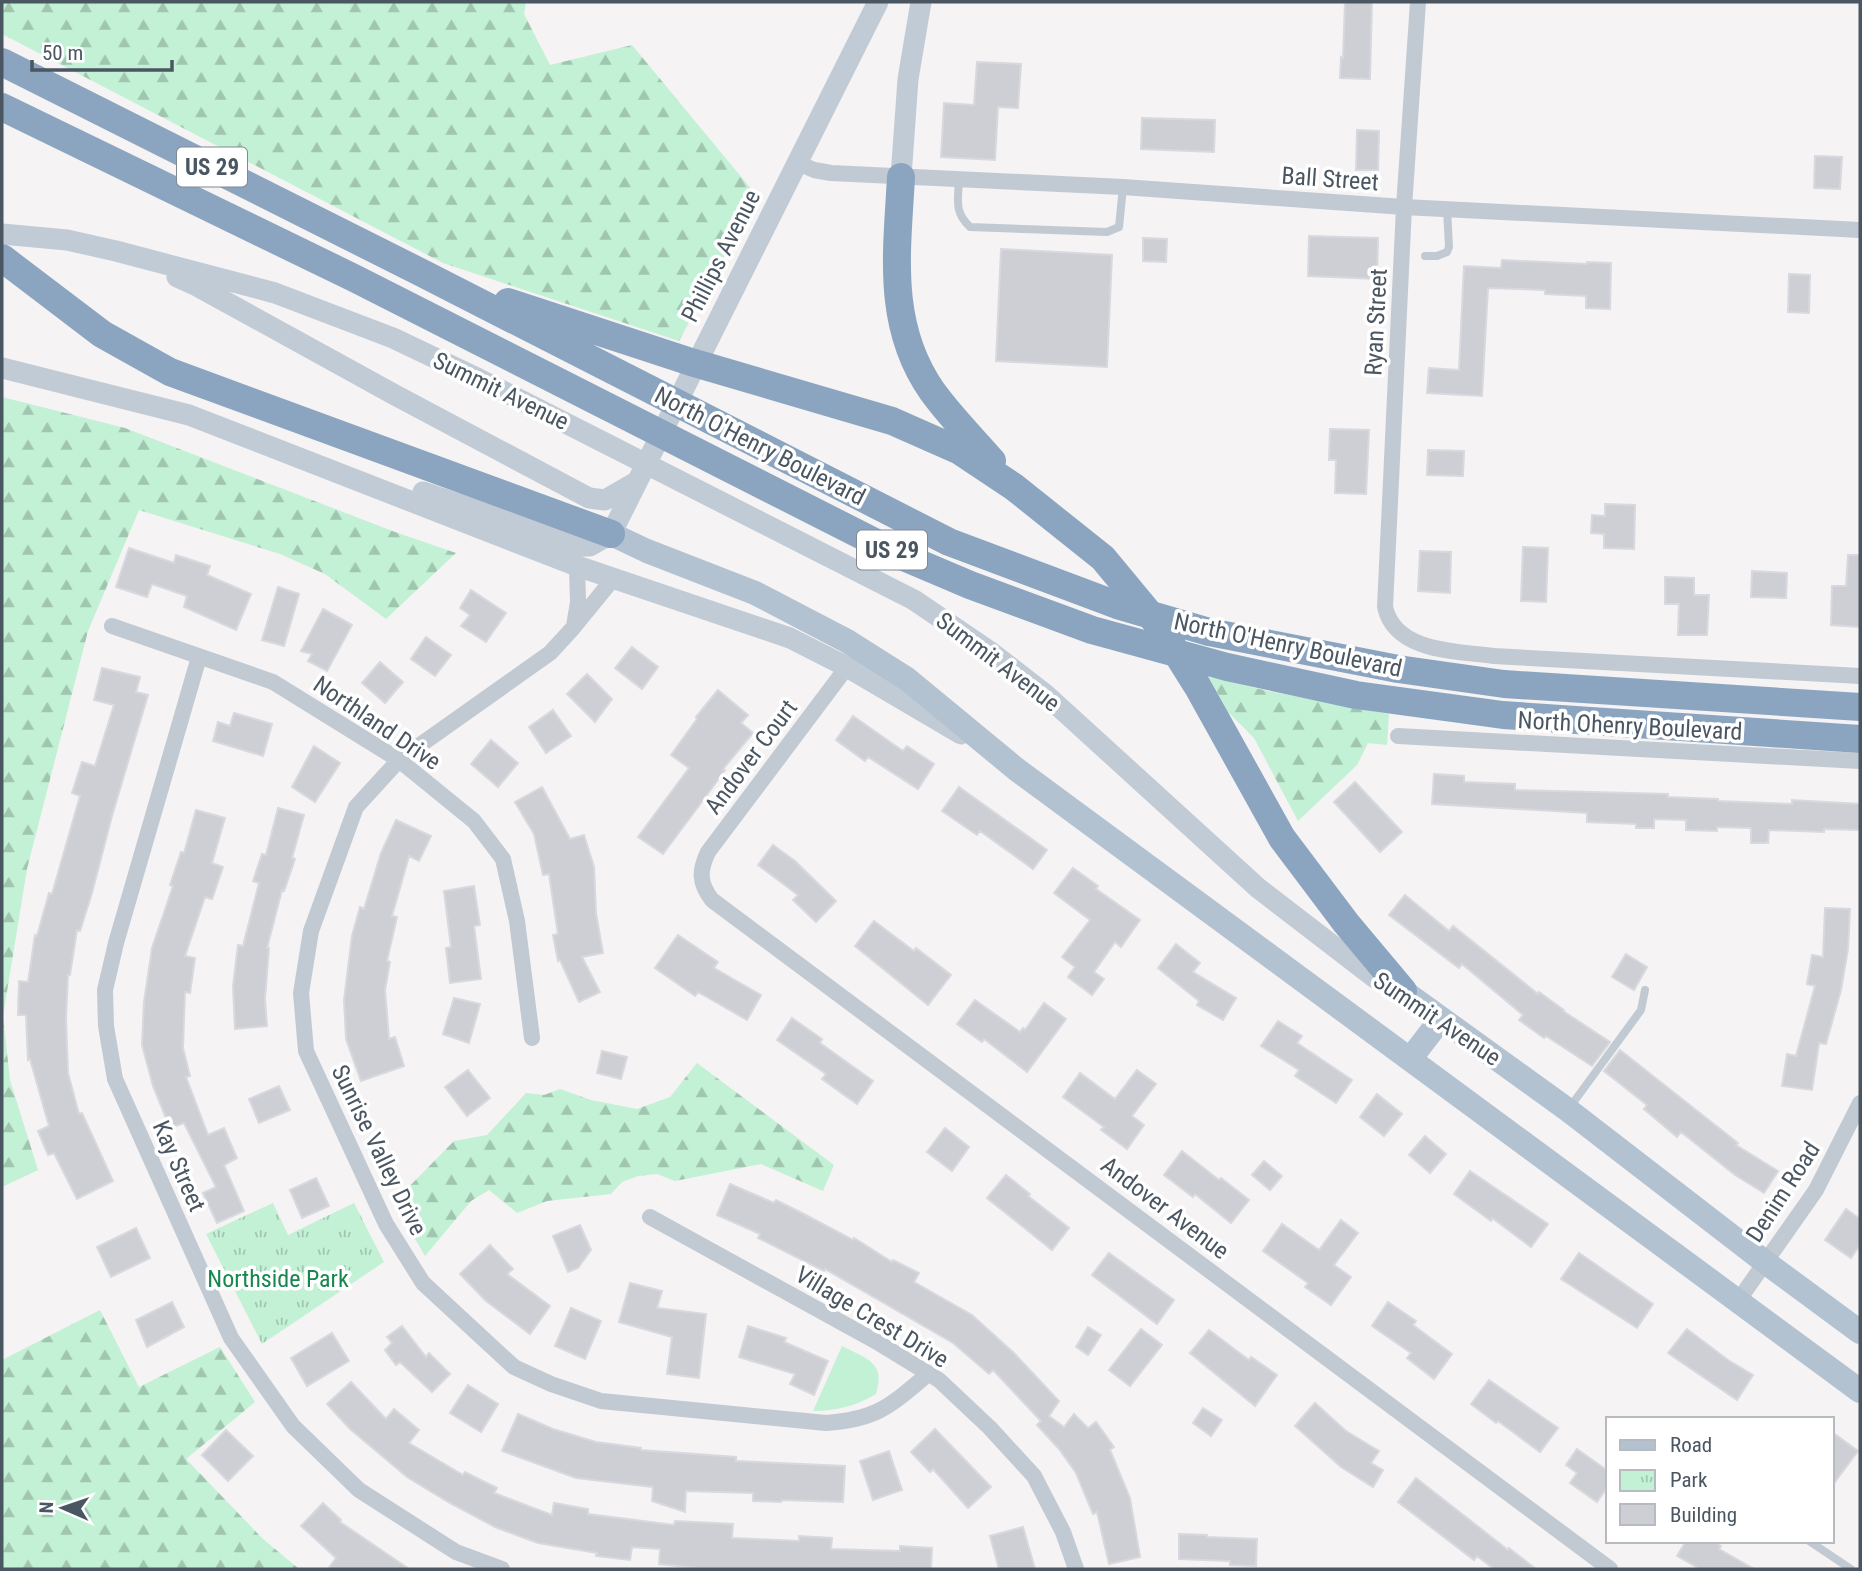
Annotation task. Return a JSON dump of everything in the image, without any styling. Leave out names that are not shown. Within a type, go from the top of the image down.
[{"type":"highway","name":"North O'Henry Boulevard","points":[[2,62],[948,542],[1116,605],[1209,632],[1398,669],[1504,684],[1860,707]]},
{"type":"highway","name":"North O'Henry Boulevard","points":[[2,107],[354,278],[904,557],[1092,631],[1227,667],[1356,695],[1503,715],[1860,739]]},
{"type":"highway","points":[[901,177],[897,295],[902,323],[912,353],[932,390],[1014,487]]},
{"type":"highway","points":[[11,266],[102,334],[170,372],[611,534]]},
{"type":"highway","points":[[422,273],[691,362],[892,421],[960,451],[1014,487],[1103,558],[1161,628],[1198,687],[1282,838],[1346,923],[1403,991]]},
{"type":"main road","name":"Phillips Avenue","points":[[611,534],[878,2]]},
{"type":"main road","points":[[901,177],[908,79],[920,2]]},
{"type":"main road","name":"Summit Avenue","points":[[2,234],[68,240],[275,293],[393,338],[480,379],[914,600],[992,653],[1045,694],[1258,888],[1375,978],[1403,991],[1568,1110],[1860,1332]]},
{"type":"main road","points":[[116,251],[197,286],[346,369],[589,498],[605,499],[636,482]]},
{"type":"main road","name":"Summit Avenue","points":[[2,368],[189,415],[577,566],[790,638],[847,667],[1016,769]]},
{"type":"main road","points":[[359,482],[403,485],[583,546],[599,542],[611,534]]},
{"type":"main road","name":"Summit Avenue","points":[[611,534],[755,593],[847,641],[906,679],[1016,769],[1860,1391]]},
{"type":"main road","points":[[1411,1058],[1441,1020]]},
{"type":"street","name":"Ryan Street","points":[[1418,2],[1404,207],[1385,607],[1397,632],[1405,638],[1442,649],[1494,656],[1860,676]]},
{"type":"street","name":"Ball Street","points":[[798,163],[831,173],[1123,187],[1404,207],[1860,230]]},
{"type":"street","points":[[573,628],[578,602],[577,566]]},
{"type":"street","name":"Sunrise Valley Drive","points":[[613,579],[550,653],[399,760],[356,807],[311,931],[301,993],[306,1051],[386,1224],[423,1283],[514,1367],[551,1384],[601,1401],[827,1423],[856,1421],[889,1406],[928,1374]]},
{"type":"street","name":"Northland Drive","points":[[112,626],[273,682],[399,760],[474,821],[503,859],[517,921],[533,1038]]},
{"type":"street","name":"Kay Street","points":[[199,657],[116,943],[105,990],[106,1026],[115,1079],[231,1338],[293,1426],[359,1490],[456,1552],[502,1569]]},
{"type":"street","name":"Andover Court","points":[[700,878],[701,866],[708,852],[847,667]]},
{"type":"street","name":"North Ohenry Boulevard","points":[[1398,736],[1860,761]]},
{"type":"street","name":"Andover Avenue","points":[[700,878],[704,890],[712,900],[1610,1569]]},
{"type":"street","name":"Denim Road","points":[[1738,1301],[1816,1190],[1860,1103]]},
{"type":"street","name":"Village Crest Drive","points":[[650,1217],[877,1342],[939,1381],[990,1428],[1034,1476],[1063,1532],[1076,1569]]},
{"type":"lane","points":[[959,180],[960,217],[970,227],[1107,232],[1119,227],[1123,187]]},
{"type":"lane","points":[[1425,256],[1447,253],[1447,209]]},
{"type":"lane","points":[[1568,1110],[1641,1010],[1645,990]]},
{"type":"lane","points":[[1812,1543],[1851,1569]]},
{"type":"green space","points":[[2,2],[526,2],[524,14],[550,65],[632,45],[757,196],[679,341],[443,263],[2,34]]},
{"type":"green space","points":[[2,397],[125,428],[456,553],[386,619],[325,574],[280,554],[139,510],[88,631],[27,869],[3,1016],[10,1080],[38,1170],[2,1187]]},
{"type":"green space","points":[[1209,677],[1389,714],[1387,745],[1368,743],[1357,765],[1298,821],[1254,738],[1228,712]]},
{"type":"green space","points":[[697,1063],[834,1165],[823,1191],[761,1164],[675,1181],[657,1174],[638,1176],[622,1182],[611,1194],[547,1201],[517,1213],[489,1190],[471,1201],[425,1256],[394,1202],[454,1141],[487,1135],[526,1093],[544,1095],[560,1089],[591,1100],[637,1109],[670,1097]]},
{"type":"green space","name":"Northside Park","points":[[273,1203],[288,1235],[354,1203],[384,1262],[262,1344],[206,1234]]},
{"type":"green space","points":[[100,1310],[139,1387],[220,1347],[255,1402],[186,1459],[263,1539],[299,1569],[2,1569],[2,1360]]},
{"type":"green space","points":[[842,1346],[866,1358],[876,1368],[876,1394],[846,1407],[813,1411]]},
{"type":"building","points":[[1345,2],[1372,2],[1370,79],[1340,78]]},
{"type":"building","points":[[977,62],[1021,64],[1018,108],[998,107],[995,160],[941,157],[944,103],[974,105]]},
{"type":"building","points":[[1142,118],[1215,120],[1214,152],[1141,149]]},
{"type":"building","points":[[1357,130],[1379,131],[1378,170],[1356,170]]},
{"type":"building","points":[[1815,156],[1842,157],[1840,189],[1814,188]]},
{"type":"building","points":[[1309,236],[1378,238],[1377,279],[1308,276]]},
{"type":"building","points":[[1143,238],[1167,239],[1166,262],[1143,261]]},
{"type":"building","points":[[1001,249],[1112,255],[1107,367],[996,361]]},
{"type":"building","points":[[1502,260],[1611,263],[1610,309],[1586,308],[1586,296],[1545,294],[1545,290],[1488,288],[1482,396],[1427,393],[1429,368],[1459,370],[1464,266],[1501,268]]},
{"type":"building","points":[[1789,274],[1810,275],[1809,313],[1788,312]]},
{"type":"building","points":[[1330,429],[1369,430],[1366,494],[1335,493],[1336,460],[1329,460]]},
{"type":"building","points":[[1428,450],[1464,451],[1463,476],[1427,475]]},
{"type":"building","points":[[1605,504],[1635,505],[1634,549],[1604,548],[1604,534],[1591,533],[1592,515],[1605,516]]},
{"type":"building","points":[[1523,547],[1548,548],[1546,602],[1521,601]]},
{"type":"building","points":[[129,548],[174,563],[176,555],[210,566],[207,575],[251,594],[236,630],[184,607],[187,596],[152,584],[147,597],[116,587]]},
{"type":"building","points":[[1420,551],[1451,552],[1450,593],[1418,591]]},
{"type":"building","points":[[1848,555],[1860,555],[1860,627],[1831,625],[1832,586],[1846,586]]},
{"type":"building","points":[[1752,571],[1787,573],[1786,598],[1751,597]]},
{"type":"building","points":[[1665,577],[1694,578],[1694,595],[1709,595],[1707,635],[1678,635],[1679,604],[1665,604]]},
{"type":"building","points":[[278,587],[299,594],[284,646],[262,640]]},
{"type":"building","points":[[471,590],[506,613],[486,642],[461,626],[470,615],[460,608]]},
{"type":"building","points":[[323,609],[352,625],[327,671],[308,661],[312,654],[301,651]]},
{"type":"building","points":[[426,637],[451,655],[435,676],[411,659]]},
{"type":"building","points":[[632,647],[658,667],[642,689],[615,668]]},
{"type":"building","points":[[380,662],[403,682],[385,703],[362,683]]},
{"type":"building","points":[[102,668],[140,677],[136,692],[148,695],[92,893],[80,931],[77,930],[68,975],[68,1073],[79,1114],[82,1113],[113,1181],[77,1199],[54,1153],[48,1155],[38,1131],[49,1126],[30,1059],[28,1060],[26,1015],[18,1015],[19,981],[28,982],[35,935],[37,936],[49,893],[52,894],[80,796],[72,793],[82,762],[95,766],[114,705],[94,700]]},
{"type":"building","points":[[587,674],[612,699],[595,722],[567,694]]},
{"type":"building","points":[[718,690],[748,715],[741,723],[753,733],[723,769],[725,770],[663,854],[638,837],[689,768],[671,755]]},
{"type":"building","points":[[553,710],[571,736],[546,753],[529,727]]},
{"type":"building","points":[[234,713],[272,724],[263,756],[213,741],[218,722],[230,726]]},
{"type":"building","points":[[853,716],[903,751],[907,746],[934,764],[918,789],[868,757],[865,761],[836,740]]},
{"type":"building","points":[[491,740],[518,763],[498,787],[471,764]]},
{"type":"building","points":[[314,746],[340,763],[315,802],[292,787]]},
{"type":"building","points":[[1434,774],[1464,776],[1464,782],[1515,784],[1515,790],[1668,794],[1668,797],[1718,801],[1792,804],[1792,800],[1860,804],[1860,830],[1769,830],[1768,843],[1751,843],[1751,828],[1686,830],[1686,820],[1654,819],[1654,828],[1636,828],[1636,824],[1587,822],[1587,813],[1432,804]]},
{"type":"building","points":[[1355,782],[1402,832],[1380,852],[1334,802]]},
{"type":"building","points":[[542,787],[570,839],[584,835],[594,867],[596,913],[603,953],[582,957],[600,992],[579,1002],[560,960],[558,961],[553,935],[558,934],[549,874],[543,875],[534,834],[515,802]]},
{"type":"building","points":[[959,787],[1047,850],[1033,869],[980,831],[977,835],[942,811]]},
{"type":"building","points":[[278,808],[304,815],[292,858],[295,859],[284,891],[282,890],[267,948],[267,1026],[235,1029],[233,986],[238,945],[243,946],[259,883],[253,881],[262,854],[266,855]]},
{"type":"building","points":[[196,810],[225,818],[212,863],[223,867],[212,899],[205,897],[185,956],[195,958],[190,993],[185,992],[183,1048],[190,1076],[186,1077],[208,1135],[224,1128],[237,1158],[224,1165],[244,1211],[217,1223],[203,1193],[216,1187],[184,1123],[170,1128],[153,1086],[142,1045],[144,1002],[152,948]]},
{"type":"building","points":[[396,820],[431,836],[419,861],[409,856],[392,916],[397,917],[387,961],[390,962],[385,990],[389,1039],[395,1037],[404,1066],[361,1081],[346,1039],[344,1000],[352,936],[360,907],[364,909],[381,853]]},
{"type":"building","points":[[773,845],[795,861],[836,901],[816,922],[793,900],[798,895],[758,865]]},
{"type":"building","points":[[1073,868],[1098,886],[1096,889],[1140,920],[1121,947],[1115,942],[1094,972],[1104,979],[1092,995],[1068,977],[1075,967],[1062,957],[1090,920],[1054,893]]},
{"type":"building","points":[[474,886],[480,925],[474,926],[481,979],[450,983],[446,948],[451,947],[444,891]]},
{"type":"building","points":[[1405,895],[1449,931],[1453,926],[1538,994],[1539,992],[1610,1042],[1592,1066],[1519,1020],[1523,1015],[1462,964],[1459,968],[1389,915]]},
{"type":"building","points":[[1825,908],[1850,909],[1848,949],[1841,990],[1826,1044],[1819,1043],[1812,1090],[1782,1086],[1787,1054],[1796,1056],[1815,986],[1807,984],[1812,955],[1823,957]]},
{"type":"building","points":[[874,921],[951,975],[928,1005],[855,946]]},
{"type":"building","points":[[678,935],[718,962],[714,968],[761,995],[747,1020],[698,992],[695,996],[655,968]]},
{"type":"building","points":[[1176,944],[1200,963],[1193,972],[1236,998],[1223,1020],[1197,1005],[1199,1001],[1158,968]]},
{"type":"building","points":[[1626,954],[1647,967],[1634,990],[1612,977]]},
{"type":"building","points":[[454,998],[480,1004],[469,1043],[443,1034]]},
{"type":"building","points":[[975,1000],[1020,1032],[1023,1028],[1025,1030],[1044,1003],[1066,1019],[1027,1072],[984,1039],[982,1042],[957,1024]]},
{"type":"building","points":[[792,1018],[822,1039],[820,1043],[873,1081],[857,1104],[822,1079],[826,1074],[777,1040]]},
{"type":"building","points":[[1278,1021],[1302,1036],[1297,1043],[1352,1080],[1336,1103],[1295,1076],[1299,1070],[1261,1046]]},
{"type":"building","points":[[1620,1050],[1738,1143],[1736,1145],[1778,1171],[1764,1193],[1735,1175],[1681,1132],[1677,1137],[1644,1109],[1647,1105],[1604,1071]]},
{"type":"building","points":[[602,1051],[627,1057],[621,1079],[597,1073]]},
{"type":"building","points":[[468,1070],[490,1098],[467,1116],[445,1087]]},
{"type":"building","points":[[1137,1070],[1156,1084],[1132,1116],[1144,1125],[1127,1149],[1101,1130],[1104,1127],[1063,1097],[1080,1073],[1115,1099]]},
{"type":"building","points":[[279,1086],[290,1110],[259,1123],[249,1099]]},
{"type":"building","points":[[1377,1094],[1402,1114],[1384,1136],[1360,1117]]},
{"type":"building","points":[[945,1128],[969,1147],[952,1171],[927,1152]]},
{"type":"building","points":[[1425,1136],[1446,1154],[1430,1173],[1409,1155]]},
{"type":"building","points":[[1182,1151],[1249,1200],[1231,1223],[1195,1194],[1193,1197],[1164,1175]]},
{"type":"building","points":[[1264,1161],[1282,1176],[1270,1190],[1252,1175]]},
{"type":"building","points":[[1470,1171],[1548,1224],[1531,1247],[1454,1194]]},
{"type":"building","points":[[1006,1175],[1069,1228],[1052,1250],[987,1198]]},
{"type":"building","points":[[316,1178],[329,1206],[302,1218],[290,1190]]},
{"type":"building","points":[[730,1184],[774,1203],[776,1200],[853,1240],[854,1238],[892,1262],[893,1260],[919,1273],[914,1282],[972,1315],[1014,1353],[1059,1401],[1049,1416],[1064,1427],[1074,1414],[1088,1428],[1096,1422],[1114,1447],[1110,1450],[1130,1498],[1140,1557],[1109,1564],[1097,1512],[1093,1514],[1076,1473],[1037,1425],[1041,1421],[993,1370],[989,1374],[953,1343],[825,1269],[824,1271],[758,1238],[760,1234],[717,1215]]},
{"type":"building","points":[[1846,1209],[1860,1219],[1860,1245],[1851,1258],[1825,1240]]},
{"type":"building","points":[[1341,1220],[1358,1233],[1334,1265],[1351,1277],[1331,1305],[1305,1287],[1308,1283],[1263,1251],[1282,1224],[1319,1250]]},
{"type":"building","points":[[580,1225],[591,1250],[578,1268],[568,1272],[553,1236]]},
{"type":"building","points":[[136,1228],[150,1258],[111,1277],[97,1247]]},
{"type":"building","points":[[490,1245],[513,1269],[507,1274],[550,1306],[530,1334],[486,1301],[460,1274]]},
{"type":"building","points":[[1109,1253],[1174,1300],[1157,1324],[1092,1275]]},
{"type":"building","points":[[1579,1253],[1653,1304],[1637,1328],[1561,1279]]},
{"type":"building","points":[[630,1283],[662,1291],[657,1308],[706,1314],[699,1378],[667,1374],[672,1337],[619,1322]]},
{"type":"building","points":[[172,1302],[184,1327],[147,1347],[136,1320]]},
{"type":"building","points":[[1388,1302],[1416,1321],[1413,1325],[1452,1354],[1434,1379],[1407,1358],[1411,1353],[1372,1326]]},
{"type":"building","points":[[571,1308],[601,1321],[585,1359],[555,1346]]},
{"type":"building","points":[[402,1326],[426,1357],[429,1353],[450,1374],[432,1392],[400,1362],[396,1365],[385,1350],[392,1343],[387,1337]]},
{"type":"building","points":[[748,1326],[786,1338],[784,1342],[828,1361],[814,1395],[790,1384],[795,1374],[739,1357]]},
{"type":"building","points":[[1088,1327],[1101,1335],[1088,1355],[1076,1347]]},
{"type":"building","points":[[1141,1329],[1162,1345],[1130,1386],[1109,1370]]},
{"type":"building","points":[[1687,1329],[1753,1375],[1737,1400],[1668,1353]]},
{"type":"building","points":[[1209,1330],[1249,1360],[1251,1357],[1277,1375],[1255,1406],[1190,1353]]},
{"type":"building","points":[[332,1333],[349,1361],[307,1386],[291,1358]]},
{"type":"building","points":[[1489,1380],[1558,1428],[1540,1452],[1471,1404]]},
{"type":"building","points":[[351,1382],[386,1419],[394,1409],[419,1430],[409,1443],[463,1475],[465,1472],[497,1488],[494,1493],[552,1515],[554,1503],[588,1509],[588,1514],[674,1525],[675,1521],[733,1524],[732,1538],[799,1541],[799,1536],[832,1538],[831,1549],[900,1551],[900,1546],[932,1548],[931,1569],[697,1568],[659,1564],[660,1549],[632,1547],[630,1560],[596,1556],[597,1553],[538,1543],[495,1527],[448,1502],[407,1477],[350,1429],[327,1404]]},
{"type":"building","points":[[468,1385],[498,1404],[481,1432],[450,1413]]},
{"type":"building","points":[[1315,1403],[1346,1431],[1379,1451],[1371,1463],[1383,1470],[1373,1487],[1341,1467],[1295,1426]]},
{"type":"building","points":[[1203,1408],[1222,1420],[1211,1436],[1193,1423]]},
{"type":"building","points":[[518,1414],[553,1429],[596,1442],[641,1450],[736,1457],[736,1461],[845,1466],[843,1502],[753,1501],[753,1493],[686,1491],[685,1512],[652,1501],[653,1487],[576,1478],[502,1451]]},
{"type":"building","points":[[935,1429],[991,1487],[968,1508],[933,1469],[930,1472],[911,1452]]},
{"type":"building","points":[[226,1430],[253,1456],[228,1481],[202,1455]]},
{"type":"building","points":[[1834,1433],[1858,1451],[1834,1483]]},
{"type":"building","points":[[1577,1449],[1606,1470],[1606,1489],[1597,1502],[1570,1483],[1577,1473],[1566,1465]]},
{"type":"building","points":[[889,1451],[902,1490],[873,1500],[860,1461]]},
{"type":"building","points":[[1416,1478],[1536,1569],[1494,1569],[1477,1556],[1474,1560],[1398,1502]]},
{"type":"building","points":[[323,1503],[340,1522],[409,1569],[328,1569],[336,1558],[301,1526]]},
{"type":"building","points":[[1023,1527],[1035,1569],[999,1569],[990,1536]]},
{"type":"building","points":[[1179,1534],[1257,1539],[1256,1566],[1230,1565],[1230,1561],[1179,1559]]},
{"type":"building","points":[[1685,1543],[1716,1543],[1721,1546],[1719,1549],[1754,1569],[1700,1569],[1677,1556]]}]
